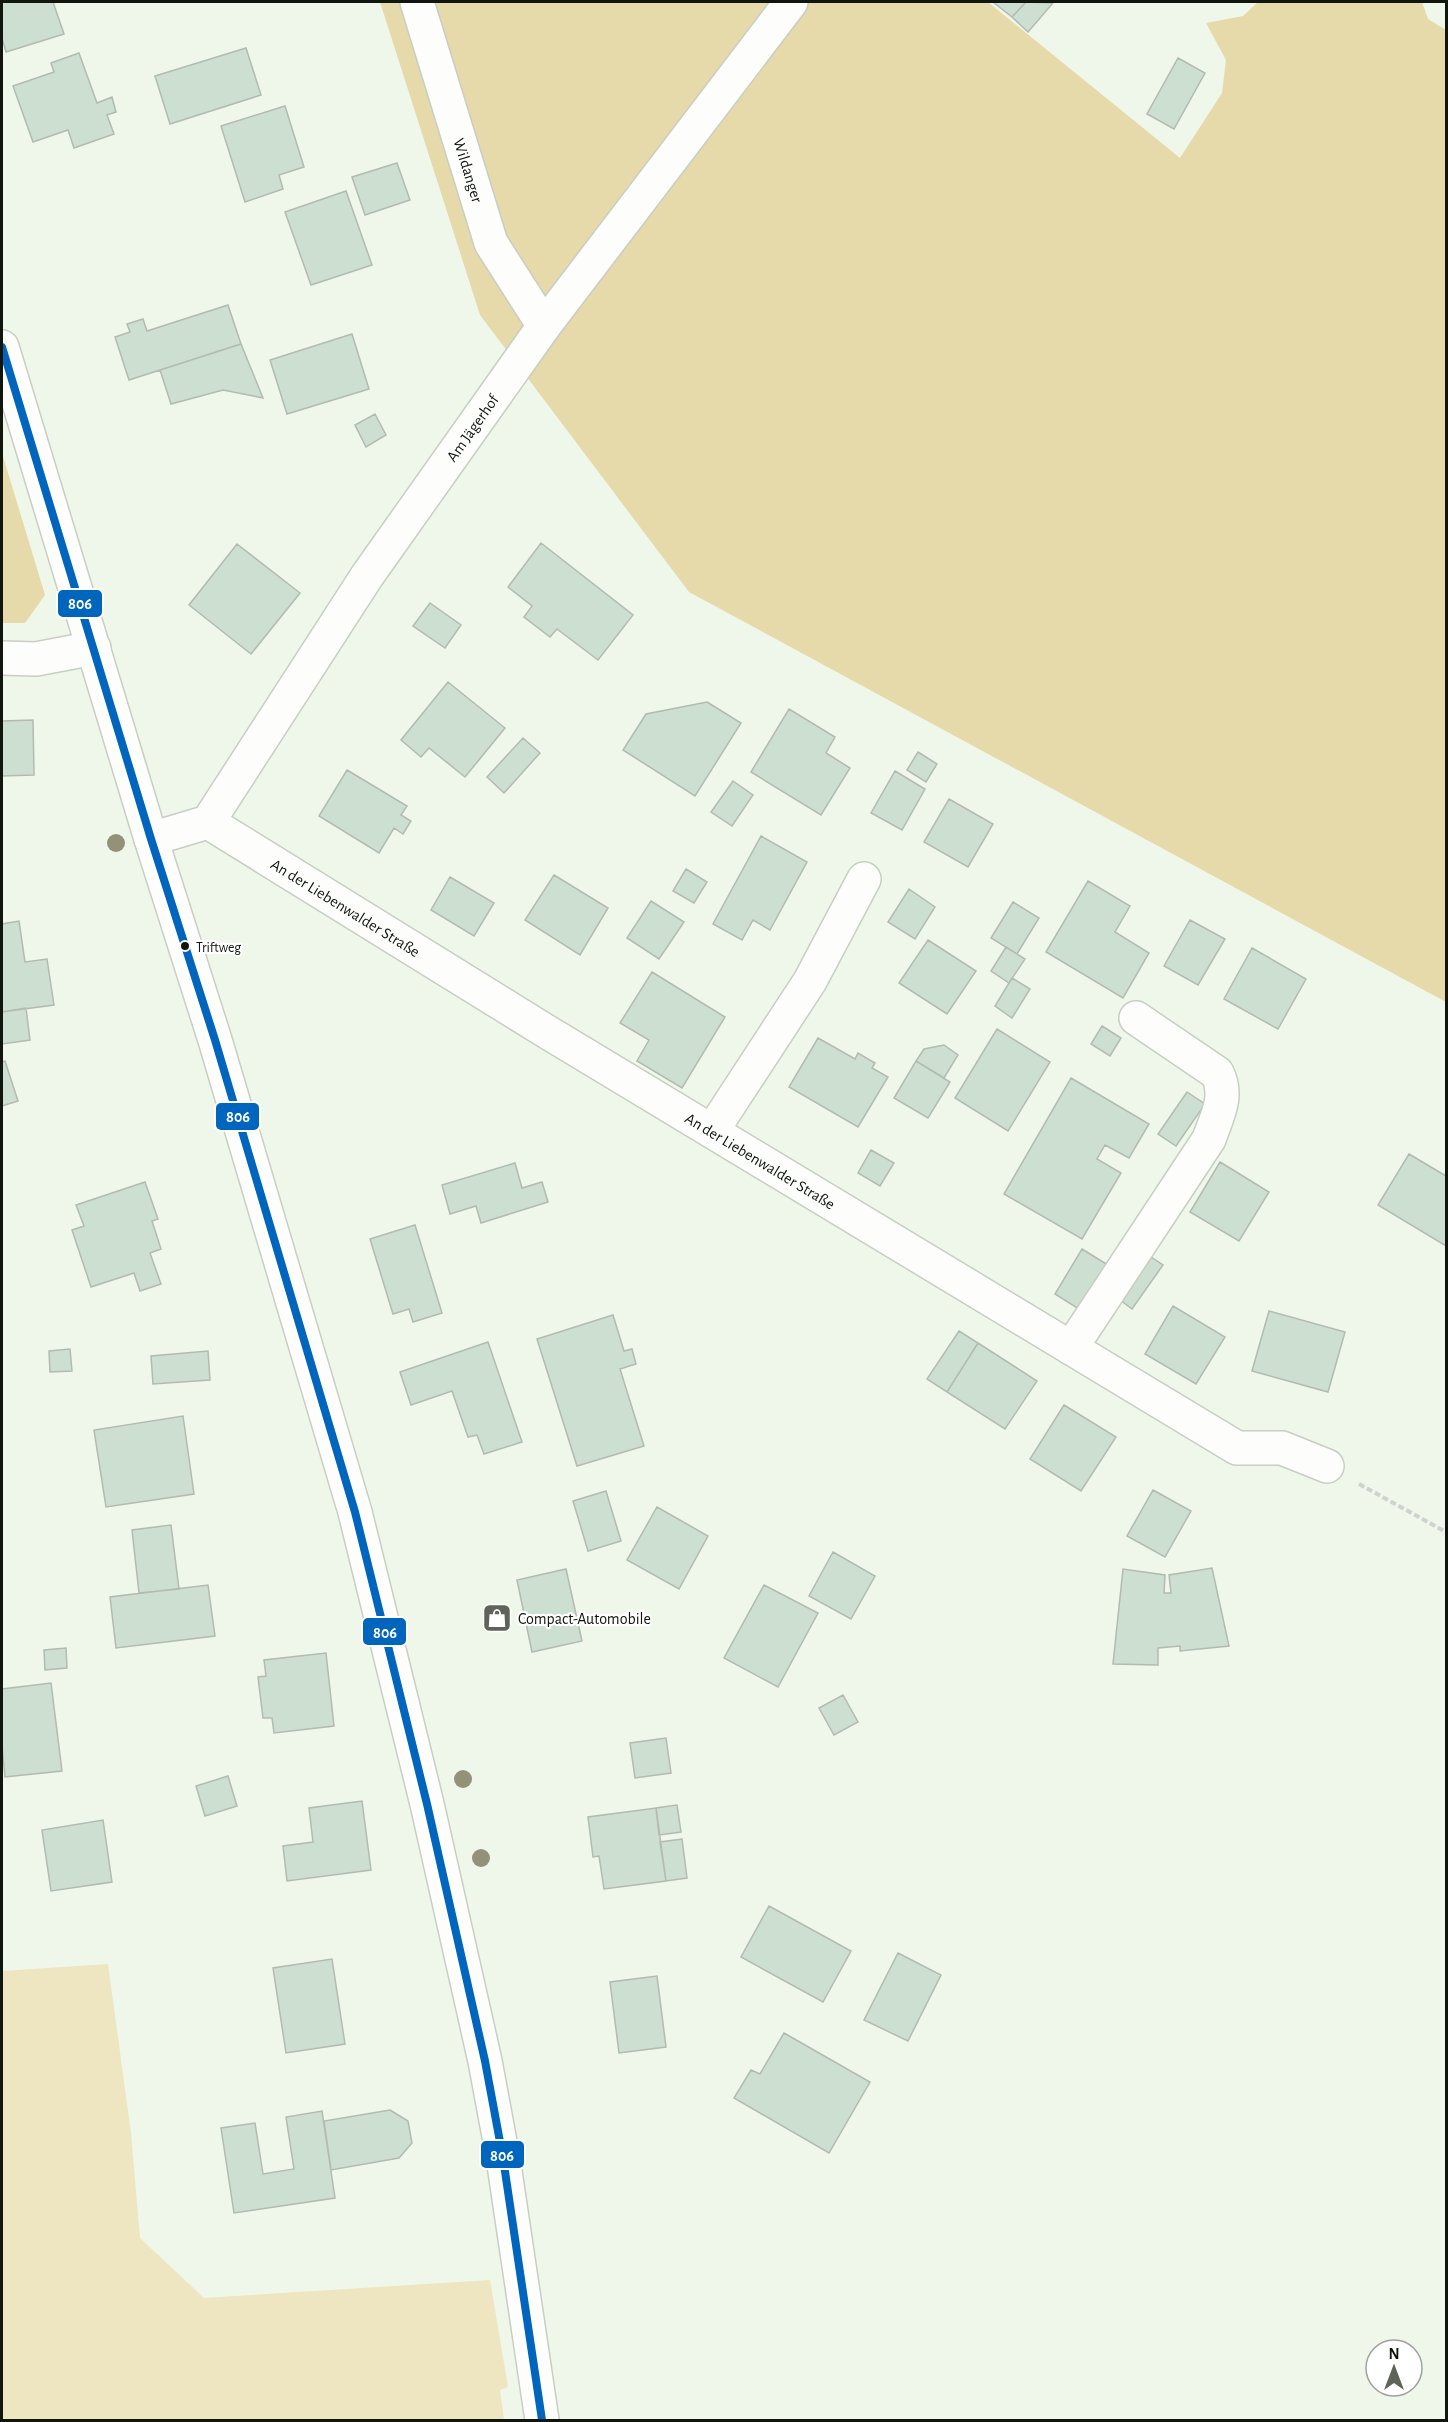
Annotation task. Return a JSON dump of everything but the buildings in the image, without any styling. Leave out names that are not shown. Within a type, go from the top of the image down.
[{"type":"street","name":"Wildanger","points":[[417,2],[491,243],[544,326]]},
{"type":"street","name":"Am Jägerhof","points":[[207,822],[367,576],[544,326],[791,2]]},
{"type":"street","points":[[2,347],[151,839],[215,1041],[354,1512],[422,1782],[487,2073],[500,2143],[542,2421]]},
{"type":"street","points":[[2,658],[36,659],[94,648]]},
{"type":"street","points":[[151,839],[207,822]]},
{"type":"street","name":"An der Liebenwalder Straße","points":[[207,822],[1237,1448],[1282,1448],[1327,1466]]},
{"type":"street","points":[[712,1131],[810,981],[864,879]]},
{"type":"street","points":[[1071,1348],[1209,1138],[1223,1101],[1223,1084],[1217,1073],[1136,1018]]},
{"type":"path","points":[[1327,1466],[1446,1532]]},
{"type":"shaded area","points":[[380,2],[988,2],[1180,158],[1222,93],[1226,60],[1206,23],[1243,16],[1258,2],[1422,2],[1428,19],[1446,30],[1446,1002],[689,592],[480,315]]},
{"type":"shaded area","points":[[2,453],[45,595],[25,623],[2,623]]},
{"type":"shaded area","points":[[108,1964],[131,2133],[140,2238],[204,2298],[490,2280],[508,2387],[500,2390],[504,2420],[2,2420],[2,1971]]},
{"type":"transit line","name":"806","points":[[2,347],[151,839],[215,1040],[355,1512],[427,1804],[485,2061],[503,2158],[542,2420]]},
{"type":"place","name":"Triftweg","points":[[185,946]]},
{"type":"place","name":"Compact-Automobile","points":[[497,1618]]}]
